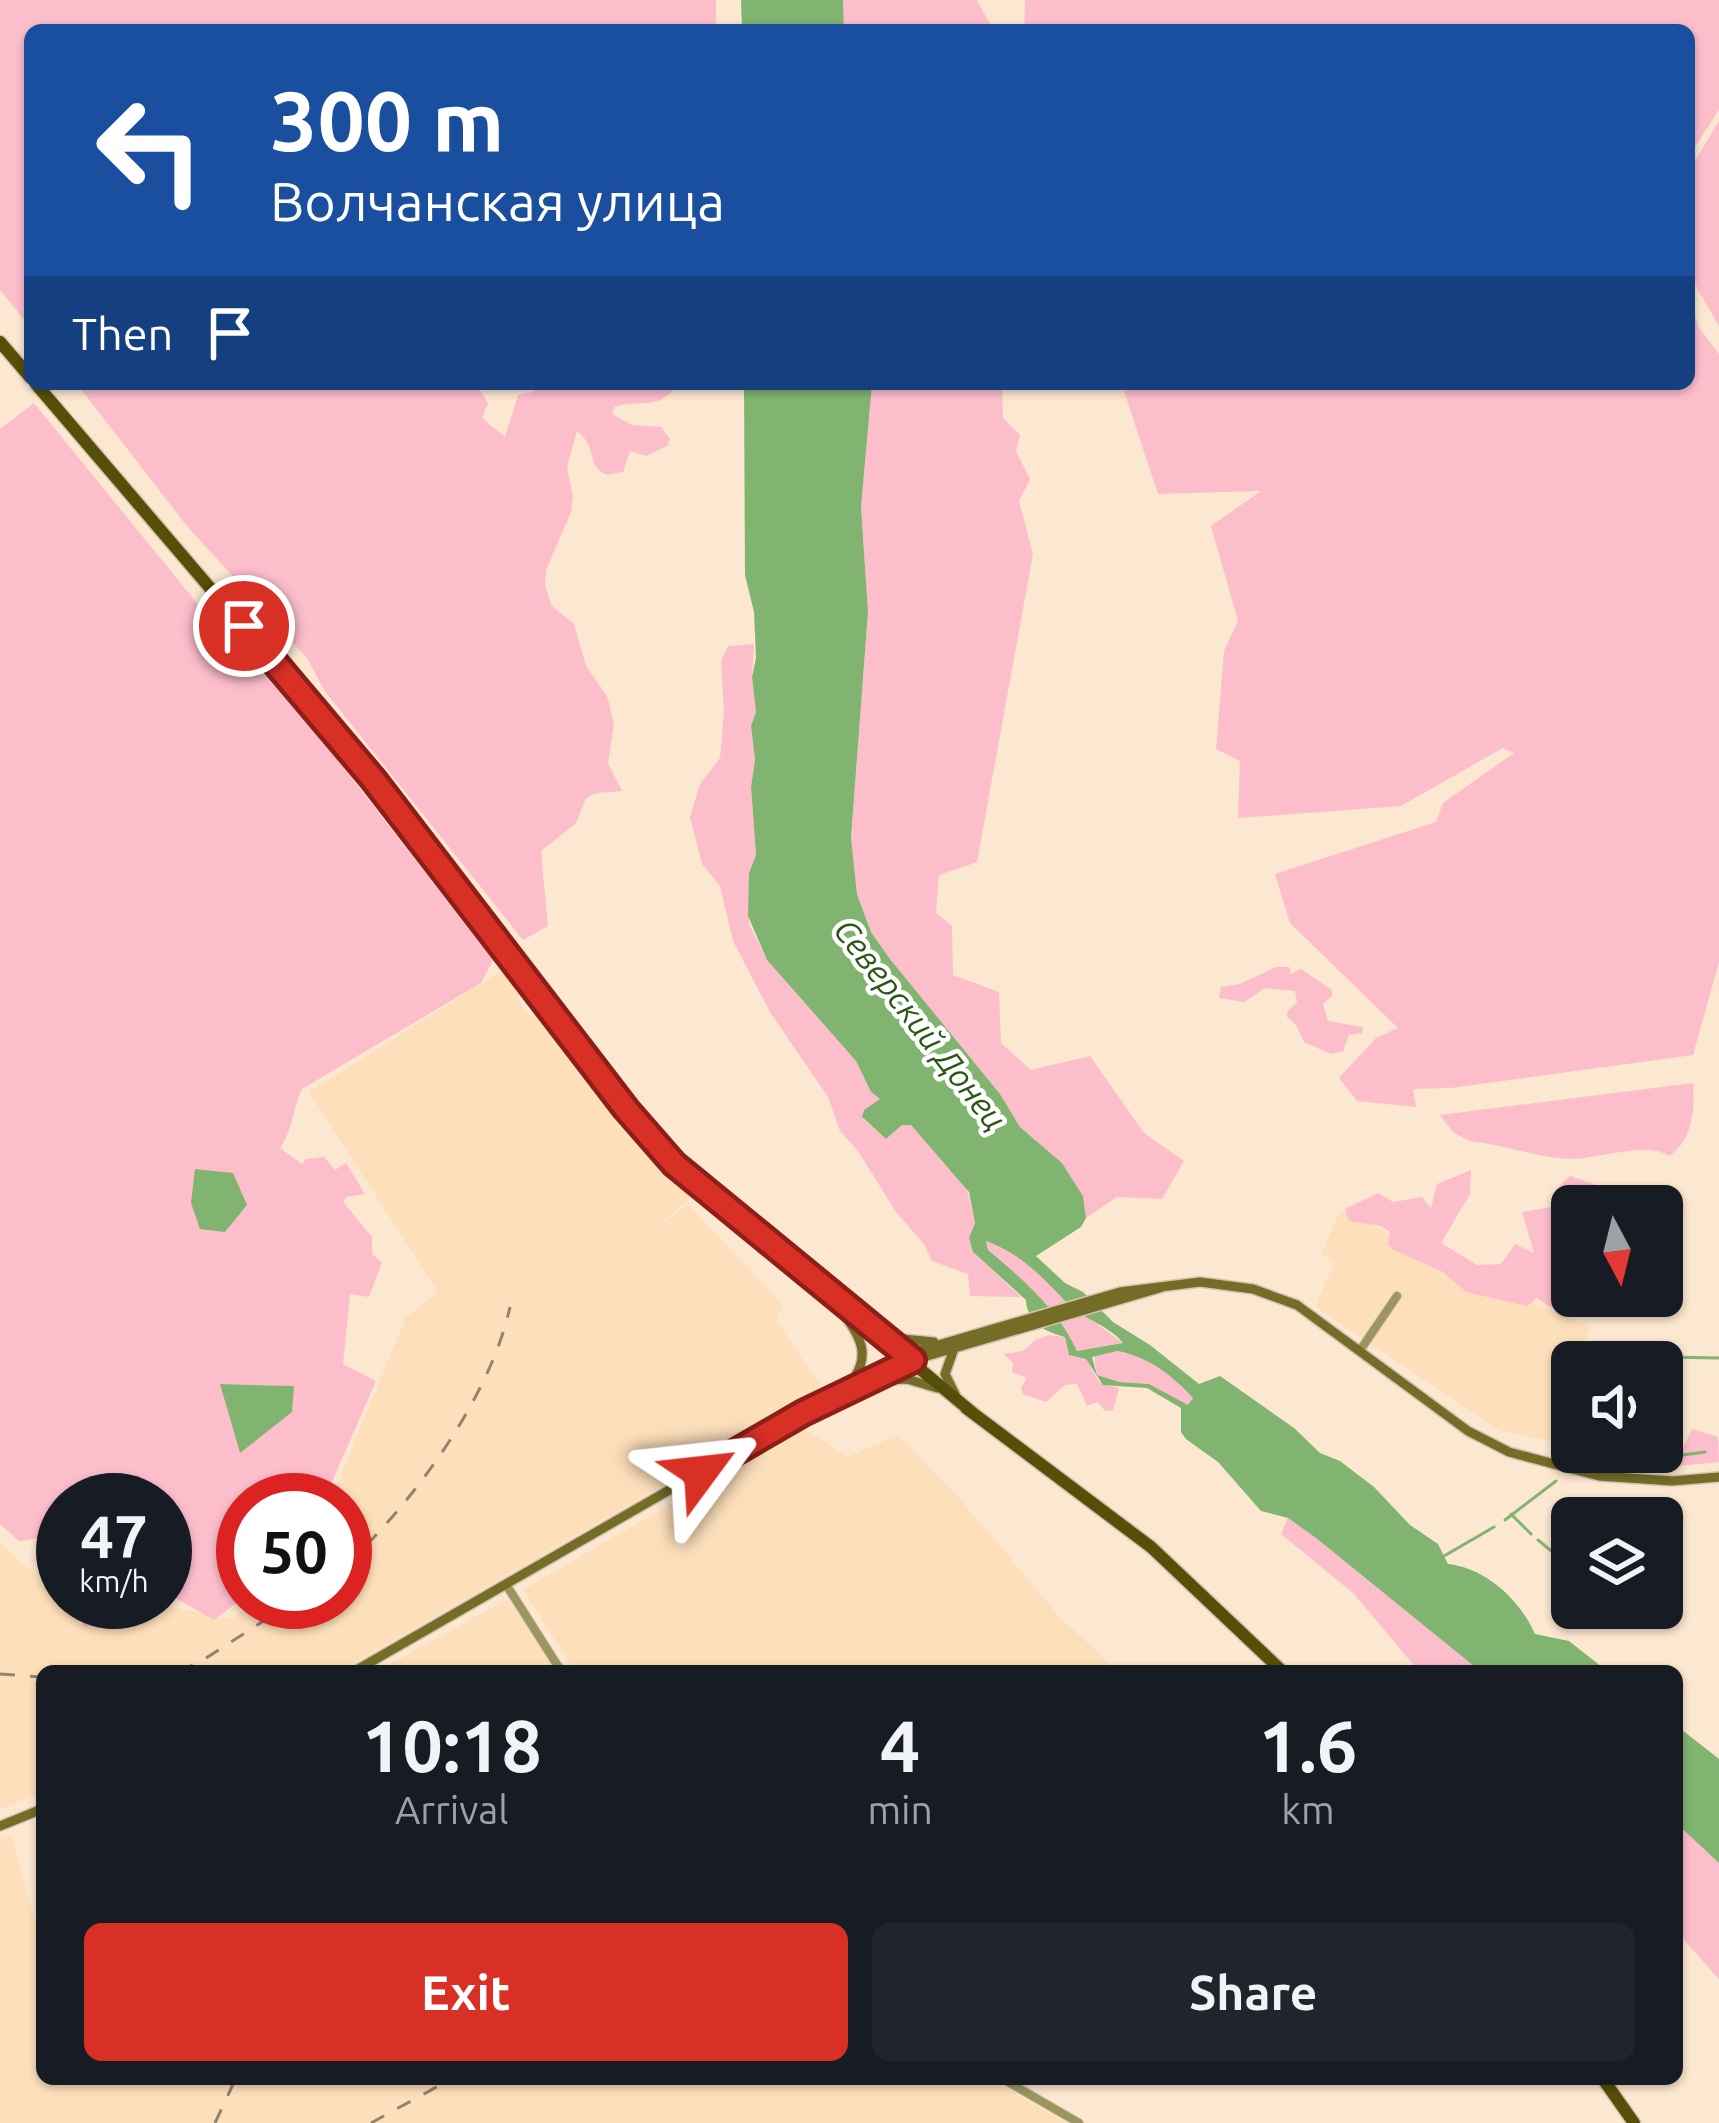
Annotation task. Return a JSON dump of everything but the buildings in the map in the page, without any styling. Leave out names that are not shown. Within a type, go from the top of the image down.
[{"type":"main road","points":[[0,342],[24,370]]},
{"type":"main road","points":[[41,390],[373,779],[635,1120],[674,1164],[937,1388],[1151,1547],[1276,1665]]},
{"type":"main road","points":[[803,1413],[852,1381],[904,1358],[1173,1283],[1231,1284],[1275,1295],[1316,1317],[1468,1431],[1534,1461],[1647,1481],[1719,1477]]},
{"type":"main road","points":[[853,1317],[903,1339],[956,1343]]},
{"type":"main road","points":[[852,1381],[863,1355],[853,1317]]},
{"type":"main road","points":[[955,1394],[945,1366],[956,1343]]},
{"type":"main road","points":[[366,1665],[904,1358]]},
{"type":"main road","points":[[904,1358],[955,1394],[973,1413]]},
{"type":"main road","points":[[865,1382],[907,1379],[937,1388]]},
{"type":"main road","points":[[0,1826],[36,1811]]},
{"type":"main road","points":[[1608,2085],[1634,2123]]},
{"type":"main road","points":[[1620,2100],[1648,2123]]},
{"type":"street","points":[[1360,1349],[1397,1296]]},
{"type":"street","points":[[507,1586],[557,1665]]},
{"type":"street","points":[[1013,2085],[1079,2123]]},
{"type":"shaded area","points":[[0,0],[716,0],[716,24],[24,24],[24,320],[0,290]]},
{"type":"shaded area","points":[[843,0],[977,0],[990,24],[844,24]]},
{"type":"shaded area","points":[[1025,0],[1719,0],[1719,110],[1695,147],[1695,24],[1024,24]]},
{"type":"shaded area","points":[[1719,121],[1719,326],[1695,280],[1695,161]]},
{"type":"shaded area","points":[[1695,317],[1719,354],[1719,962],[1693,1055],[1413,1089],[1416,1107],[1357,1101],[1339,1078],[1376,1038],[1398,1028],[1290,923],[1275,874],[1436,822],[1443,803],[1514,753],[1503,748],[1401,806],[1238,818],[1240,761],[1216,749],[1224,651],[1238,621],[1211,526],[1261,491],[1158,494],[1124,391],[1695,390]]},
{"type":"shaded area","points":[[82,390],[480,390],[488,403],[482,418],[505,437],[518,395],[534,390],[673,390],[649,403],[614,407],[612,414],[632,425],[661,427],[670,439],[667,446],[646,456],[630,451],[623,472],[607,475],[596,467],[588,444],[577,431],[567,467],[571,512],[546,570],[545,585],[552,606],[574,624],[586,666],[607,696],[614,724],[608,763],[622,791],[586,798],[576,823],[541,851],[548,926],[523,940],[324,690],[307,658],[187,526]]},
{"type":"shaded area","points":[[871,390],[1002,390],[1003,418],[1020,435],[1016,451],[1030,479],[1019,501],[1033,554],[977,862],[939,875],[936,913],[952,926],[953,975],[999,992],[1001,1043],[1031,1070],[1090,1056],[1144,1133],[1184,1161],[1162,1199],[1117,1197],[1086,1218],[1083,1196],[1062,1163],[1020,1127],[1000,1094],[871,932],[857,894],[851,838],[868,612],[861,507]]},
{"type":"shaded area","points":[[34,403],[253,672],[274,678],[493,960],[481,983],[302,1089],[280,1148],[302,1164],[324,1157],[335,1170],[346,1163],[365,1194],[346,1197],[343,1202],[372,1237],[372,1254],[382,1262],[369,1297],[350,1294],[343,1364],[376,1381],[336,1473],[216,1473],[216,1618],[192,1607],[192,1473],[36,1473],[36,1539],[19,1541],[0,1524],[0,429]],"holes":[[[221,1384],[293,1386],[240,1452]]]},
{"type":"shaded area","points":[[754,644],[751,787],[756,855],[749,873],[749,924],[767,960],[856,1061],[871,1092],[880,1099],[863,1119],[886,1139],[902,1125],[911,1125],[967,1189],[975,1223],[969,1238],[973,1252],[1021,1297],[970,1296],[968,1274],[932,1261],[840,1131],[828,1097],[770,1012],[733,941],[720,886],[702,864],[690,817],[700,784],[720,758],[721,661],[728,646]]},
{"type":"shaded area","points":[[508,967],[520,984],[518,1002],[529,1015],[542,1013],[619,1115],[628,1135],[693,1196],[639,1242],[688,1204],[783,1305],[776,1320],[825,1392],[350,1665],[36,1665],[36,1794],[0,1809],[0,1543],[36,1576],[36,1629],[192,1629],[192,1611],[216,1616],[216,1629],[372,1629],[372,1473],[342,1473],[406,1317],[438,1292],[309,1092]]},
{"type":"shaded area","points":[[1276,967],[1289,967],[1291,974],[1301,969],[1332,990],[1323,1004],[1328,1021],[1363,1027],[1362,1033],[1349,1035],[1343,1051],[1331,1054],[1304,1042],[1287,1017],[1297,1003],[1295,991],[1265,988],[1244,1002],[1219,998],[1221,987],[1240,984]]},
{"type":"shaded area","points":[[1693,1083],[1688,1133],[1669,1156],[1641,1150],[1572,1159],[1543,1156],[1469,1141],[1453,1132],[1440,1115]]},
{"type":"shaded area","points":[[1471,1170],[1470,1194],[1441,1243],[1477,1265],[1501,1264],[1515,1244],[1534,1253],[1522,1212],[1551,1207],[1551,1307],[1537,1298],[1527,1306],[1466,1292],[1443,1272],[1392,1249],[1390,1232],[1381,1226],[1349,1221],[1345,1209],[1378,1193],[1393,1202],[1422,1197],[1431,1208],[1437,1184]]},
{"type":"shaded area","points":[[1570,1176],[1596,1185],[1560,1185]]},
{"type":"shaded area","points":[[1340,1211],[1356,1215],[1486,1294],[1526,1300],[1551,1310],[1551,1317],[1567,1317],[1591,1327],[1584,1341],[1551,1341],[1551,1441],[1500,1431],[1315,1306],[1335,1262],[1321,1254]]},
{"type":"shaded area","points":[[986,1241],[1042,1272],[1065,1301],[1123,1343],[1077,1351],[1050,1309],[988,1250]]},
{"type":"shaded area","points":[[1050,1335],[1065,1337],[1069,1355],[1086,1359],[1099,1382],[1119,1388],[1113,1410],[1105,1411],[1098,1402],[1087,1406],[1077,1384],[1065,1385],[1046,1402],[1023,1394],[1027,1378],[1012,1372],[1013,1363],[1004,1354],[1023,1351]]},
{"type":"shaded area","points":[[1117,1351],[1139,1357],[1168,1375],[1193,1398],[1188,1406],[1149,1384],[1097,1375],[1094,1355]]},
{"type":"shaded area","points":[[803,1427],[847,1457],[898,1435],[955,1493],[1059,1616],[1111,1665],[571,1665],[523,1590]]},
{"type":"shaded area","points":[[1692,1429],[1718,1437],[1719,1462],[1683,1466],[1683,1448]]},
{"type":"shaded area","points":[[1288,1518],[1473,1665],[1414,1665],[1353,1593],[1281,1534]]},
{"type":"shaded area","points":[[508,1599],[551,1665],[388,1665]]},
{"type":"shaded area","points":[[1683,1830],[1719,1863],[1719,1979],[1683,1939]]},
{"type":"shaded area","points":[[11,1835],[36,1925],[36,2085],[1001,2085],[1066,2123],[0,2123],[0,1839]]},
{"type":"water","points":[[741,0],[843,0],[844,24],[742,24]]},
{"type":"water","name":"Северский Донец","points":[[744,390],[871,390],[861,507],[868,612],[851,838],[857,894],[871,932],[890,959],[1000,1094],[1020,1127],[1062,1163],[1083,1196],[1086,1218],[1081,1227],[1036,1256],[1113,1322],[1199,1384],[1220,1376],[1294,1428],[1320,1453],[1340,1461],[1438,1544],[1448,1564],[1476,1572],[1500,1588],[1535,1634],[1569,1641],[1599,1665],[1473,1665],[1316,1538],[1288,1518],[1261,1511],[1218,1462],[1186,1439],[1181,1432],[1181,1408],[1147,1388],[1103,1385],[1086,1359],[1069,1355],[1065,1337],[1034,1320],[1026,1300],[973,1252],[969,1238],[975,1223],[969,1192],[911,1125],[902,1125],[886,1139],[862,1117],[880,1099],[871,1092],[856,1061],[767,960],[748,916],[749,873],[756,855],[751,787],[755,760],[751,726],[756,712],[754,612],[745,575]],"holes":[[[986,1241],[999,1246],[1074,1309],[1123,1343],[1077,1351],[1050,1309],[988,1250]],[[1117,1351],[1139,1357],[1193,1398],[1188,1405],[1149,1384],[1097,1375],[1092,1357]]]},
{"type":"water","points":[[195,1169],[233,1173],[247,1205],[225,1232],[200,1229],[191,1203]]},
{"type":"water","points":[[220,1384],[294,1386],[292,1412],[240,1453]]},
{"type":"water","points":[[1683,1731],[1719,1759],[1719,1863],[1683,1830]]},
{"type":"waterway","points":[[1683,1357],[1719,1358]]},
{"type":"waterway","points":[[1683,1455],[1705,1452]]},
{"type":"waterway","points":[[1505,1520],[1556,1481]]},
{"type":"waterway","points":[[1511,1514],[1531,1534]]},
{"type":"waterway","points":[[1444,1556],[1494,1527]]},
{"type":"waterway","points":[[1538,1540],[1551,1551]]},
{"type":"railway","points":[[372,1540],[422,1480],[467,1412],[500,1342],[510,1307]]},
{"type":"railway","points":[[193,1665],[251,1629]]},
{"type":"railway","points":[[0,1674],[36,1677]]},
{"type":"railway","points":[[215,2123],[233,2085]]},
{"type":"railway","points":[[371,2123],[440,2085]]},
{"type":"route","points":[[244,626],[373,779],[626,1109],[674,1164],[913,1360],[803,1413],[701,1472]]}]
